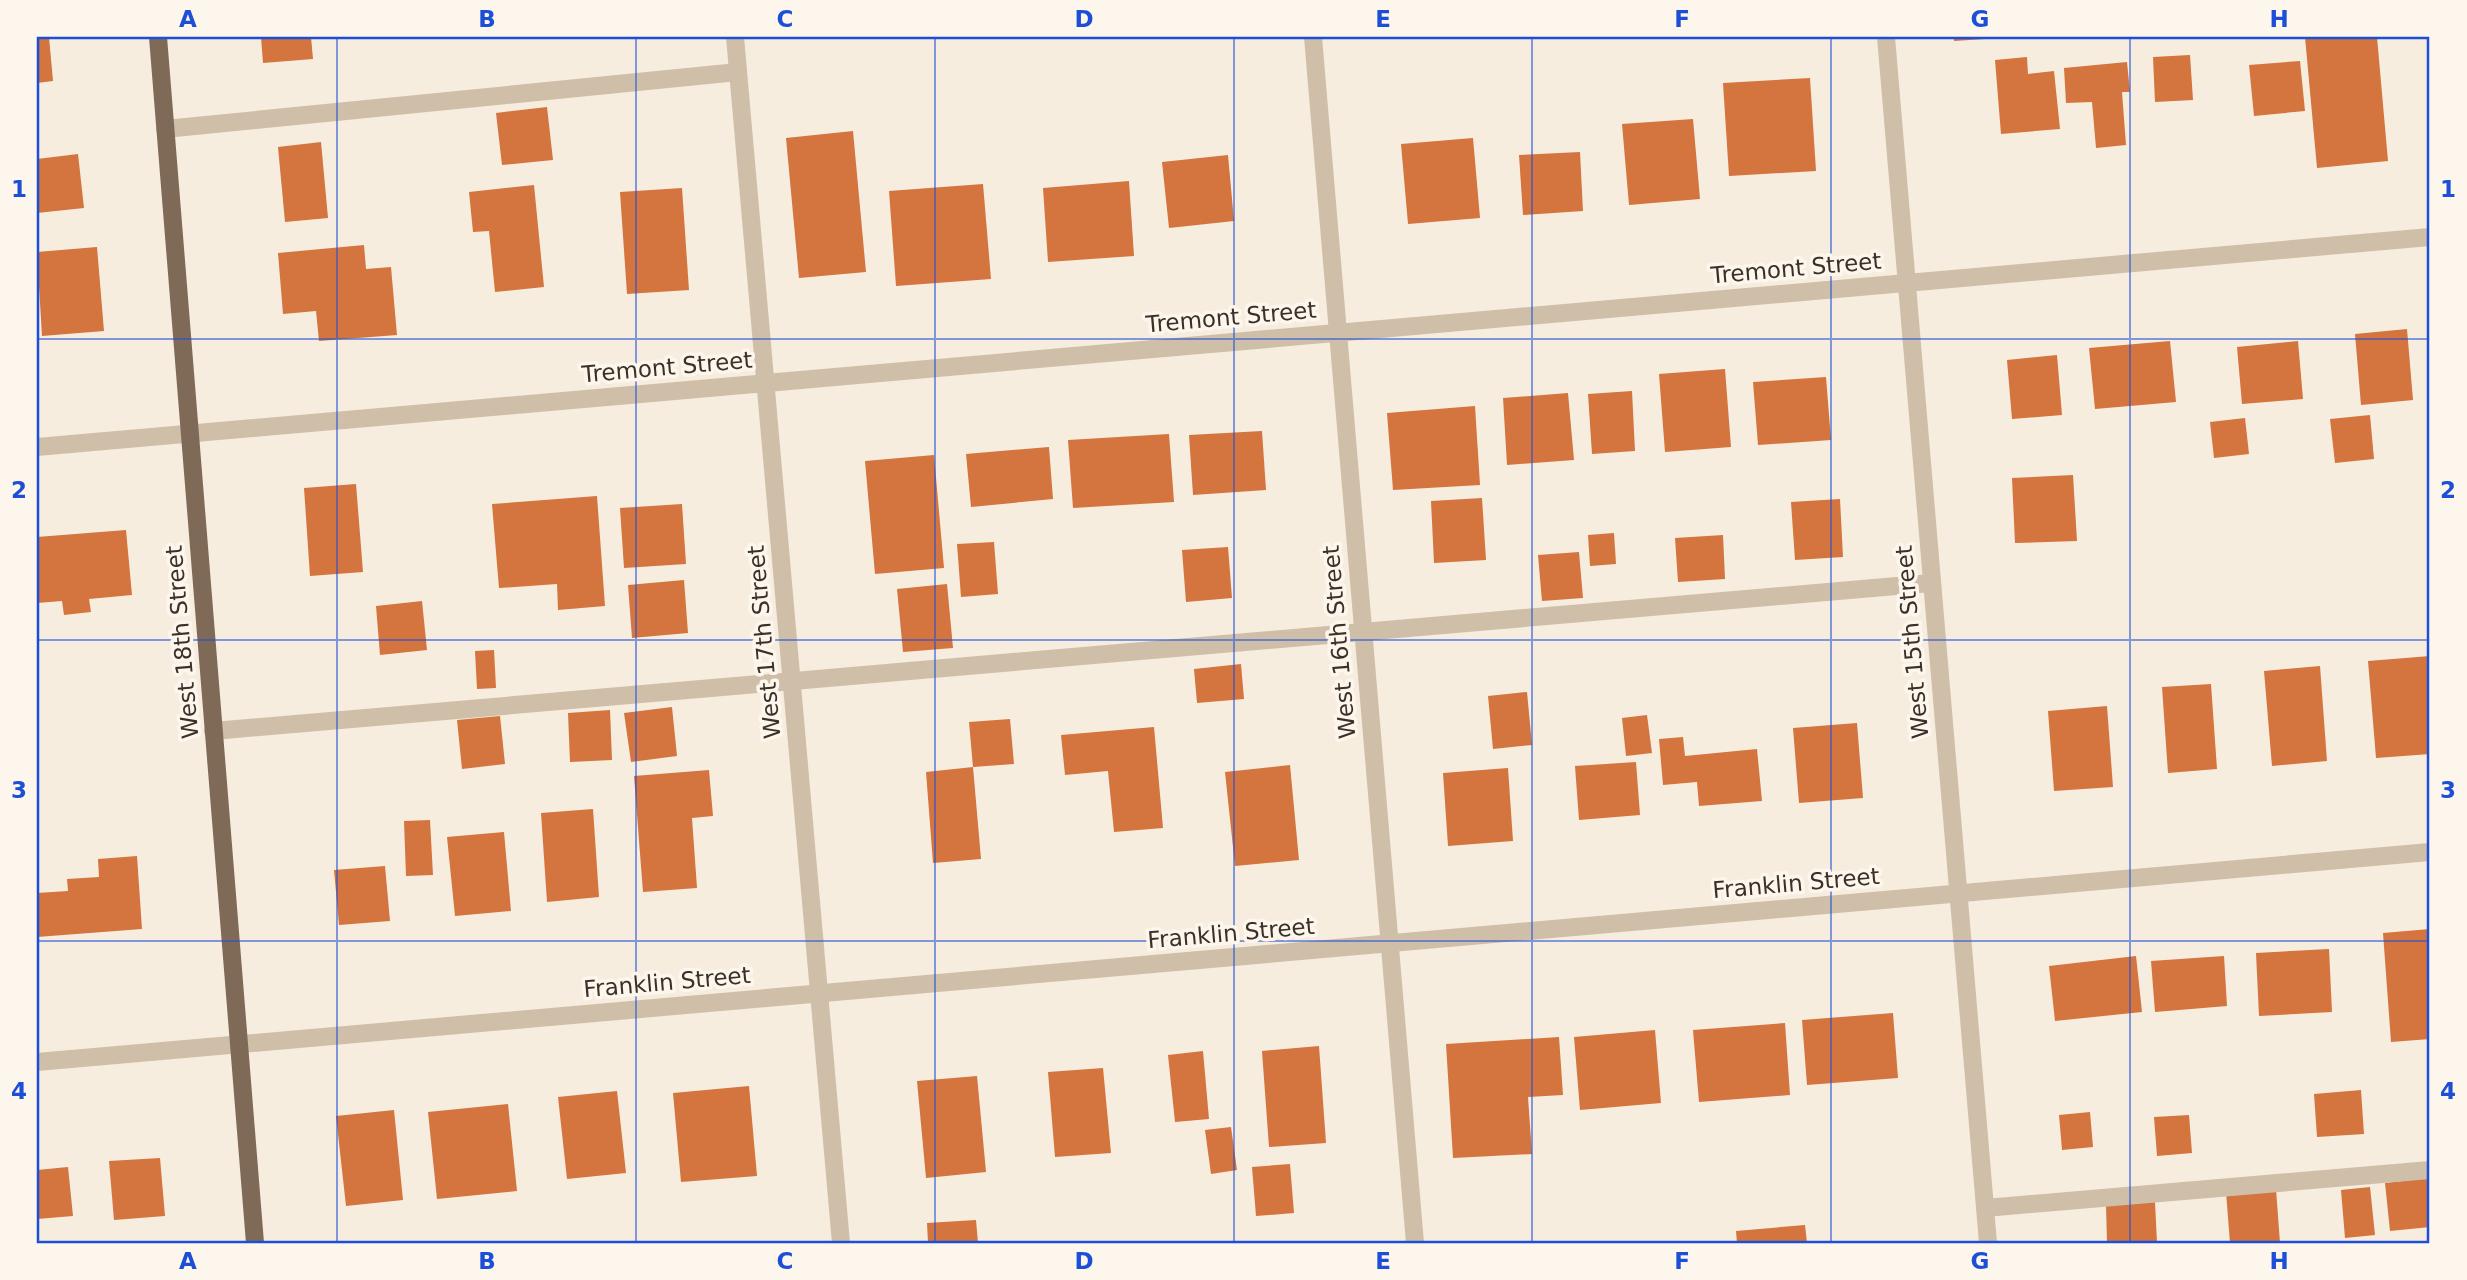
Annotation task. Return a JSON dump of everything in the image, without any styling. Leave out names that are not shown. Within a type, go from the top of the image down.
[{"type":"main road","name":"West 18th Street","points":[[158,37],[255,1243]]},
{"type":"street","name":"West 17th Street","points":[[735,37],[842,1243]]},
{"type":"street","name":"West 16th Street","points":[[1313,37],[1415,1243]]},
{"type":"street","name":"West 15th Street","points":[[1886,37],[1988,1243]]},
{"type":"street","points":[[165,129],[738,72]]},
{"type":"street","name":"Tremont Street","points":[[37,447],[2430,237]]},
{"type":"street","points":[[214,730],[1931,583]]},
{"type":"street","name":"Franklin Street","points":[[37,1062],[2430,852]]},
{"type":"street","points":[[1985,1208],[2430,1170]]},
{"type":"building","points":[[37,37],[49,37],[53,81],[37,83]]},
{"type":"building","points":[[261,37],[311,37],[313,59],[263,63]]},
{"type":"building","points":[[1954,37],[1985,37],[1985,39],[1954,41]]},
{"type":"building","points":[[2305,37],[2377,37],[2388,161],[2317,168]]},
{"type":"building","points":[[2190,55],[2193,100],[2155,102],[2153,57]]},
{"type":"building","points":[[2027,57],[2028,74],[2054,71],[2060,129],[2001,134],[1995,60]]},
{"type":"building","points":[[2300,61],[2305,111],[2254,116],[2249,65]]},
{"type":"building","points":[[2127,62],[2130,92],[2122,92],[2126,145],[2096,148],[2092,102],[2066,103],[2064,68]]},
{"type":"building","points":[[1810,78],[1816,171],[1729,176],[1723,83]]},
{"type":"building","points":[[547,107],[553,160],[502,165],[496,113]]},
{"type":"building","points":[[1693,119],[1700,199],[1629,205],[1622,124]]},
{"type":"building","points":[[853,131],[866,272],[799,278],[786,138]]},
{"type":"building","points":[[1473,138],[1480,218],[1408,224],[1401,144]]},
{"type":"building","points":[[321,142],[328,218],[285,222],[278,147]]},
{"type":"building","points":[[1580,152],[1583,211],[1523,215],[1519,155]]},
{"type":"building","points":[[78,154],[84,208],[37,213],[37,159]]},
{"type":"building","points":[[1228,155],[1234,221],[1169,228],[1162,162]]},
{"type":"building","points":[[1129,181],[1134,256],[1048,262],[1043,188]]},
{"type":"building","points":[[983,184],[991,279],[896,286],[889,191]]},
{"type":"building","points":[[534,185],[544,287],[495,292],[489,231],[473,232],[469,192]]},
{"type":"building","points":[[682,188],[689,290],[627,294],[620,192]]},
{"type":"building","points":[[364,245],[366,269],[391,267],[397,335],[319,341],[316,311],[283,314],[278,253]]},
{"type":"building","points":[[97,247],[104,331],[42,336],[37,252]]},
{"type":"building","points":[[2407,329],[2413,400],[2361,405],[2355,334]]},
{"type":"building","points":[[2170,341],[2176,402],[2095,409],[2089,348]]},
{"type":"building","points":[[2298,341],[2303,399],[2242,404],[2237,347]]},
{"type":"building","points":[[2057,355],[2062,415],[2012,419],[2007,360]]},
{"type":"building","points":[[1725,369],[1731,447],[1665,452],[1659,374]]},
{"type":"building","points":[[1826,377],[1831,440],[1758,445],[1753,382]]},
{"type":"building","points":[[1632,391],[1635,451],[1592,454],[1588,394]]},
{"type":"building","points":[[1568,393],[1574,460],[1507,465],[1503,398]]},
{"type":"building","points":[[1475,406],[1480,485],[1393,490],[1387,413]]},
{"type":"building","points":[[2370,415],[2374,459],[2335,463],[2330,419]]},
{"type":"building","points":[[2245,418],[2249,454],[2214,458],[2210,422]]},
{"type":"building","points":[[1262,431],[1266,490],[1193,495],[1189,435]]},
{"type":"building","points":[[1169,434],[1174,502],[1073,508],[1068,440]]},
{"type":"building","points":[[1049,447],[1053,499],[971,507],[966,454]]},
{"type":"building","points":[[934,455],[944,568],[875,574],[865,461]]},
{"type":"building","points":[[2073,475],[2077,541],[2015,543],[2012,478]]},
{"type":"building","points":[[356,484],[363,572],[310,576],[304,488]]},
{"type":"building","points":[[597,496],[605,606],[558,610],[557,584],[499,588],[492,504]]},
{"type":"building","points":[[1482,498],[1486,560],[1434,563],[1431,501]]},
{"type":"building","points":[[1840,499],[1843,557],[1795,560],[1791,502]]},
{"type":"building","points":[[682,504],[686,564],[624,568],[620,508]]},
{"type":"building","points":[[126,530],[132,595],[89,599],[91,612],[64,615],[62,601],[37,603],[37,537]]},
{"type":"building","points":[[1614,533],[1616,564],[1590,566],[1588,535]]},
{"type":"building","points":[[1723,535],[1725,579],[1678,582],[1675,538]]},
{"type":"building","points":[[994,542],[998,594],[961,597],[957,544]]},
{"type":"building","points":[[1228,547],[1232,598],[1186,602],[1182,550]]},
{"type":"building","points":[[1579,552],[1583,598],[1542,601],[1538,555]]},
{"type":"building","points":[[684,580],[688,633],[632,638],[628,585]]},
{"type":"building","points":[[947,584],[953,648],[903,652],[897,589]]},
{"type":"building","points":[[422,601],[427,650],[380,655],[376,606]]},
{"type":"building","points":[[494,650],[496,688],[477,689],[475,651]]},
{"type":"building","points":[[2430,656],[2430,754],[2376,758],[2368,661]]},
{"type":"building","points":[[1241,664],[1244,699],[1197,703],[1194,669]]},
{"type":"building","points":[[2320,666],[2327,761],[2272,766],[2264,671]]},
{"type":"building","points":[[2211,684],[2217,769],[2168,773],[2162,687]]},
{"type":"building","points":[[1527,692],[1532,745],[1493,749],[1488,696]]},
{"type":"building","points":[[2107,706],[2113,787],[2054,791],[2048,711]]},
{"type":"building","points":[[672,707],[677,756],[631,762],[624,713]]},
{"type":"building","points":[[610,710],[612,760],[570,762],[568,713]]},
{"type":"building","points":[[1647,715],[1652,753],[1626,756],[1622,718]]},
{"type":"building","points":[[500,716],[505,764],[462,769],[457,720]]},
{"type":"building","points":[[1010,719],[1014,764],[973,767],[969,722]]},
{"type":"building","points":[[1857,723],[1863,798],[1799,803],[1793,728]]},
{"type":"building","points":[[1154,727],[1163,828],[1114,832],[1108,771],[1065,775],[1061,735]]},
{"type":"building","points":[[1683,737],[1685,756],[1757,749],[1762,801],[1699,806],[1697,782],[1663,785],[1659,739]]},
{"type":"building","points":[[1636,762],[1640,815],[1579,820],[1575,766]]},
{"type":"building","points":[[1290,765],[1299,860],[1235,866],[1225,772]]},
{"type":"building","points":[[973,767],[981,859],[933,863],[926,772]]},
{"type":"building","points":[[1508,768],[1513,841],[1448,846],[1443,773]]},
{"type":"building","points":[[709,770],[713,816],[692,818],[697,888],[643,892],[634,776]]},
{"type":"building","points":[[593,809],[599,897],[547,902],[541,813]]},
{"type":"building","points":[[430,820],[433,875],[406,876],[404,821]]},
{"type":"building","points":[[504,832],[511,911],[455,916],[447,837]]},
{"type":"building","points":[[137,856],[142,929],[37,937],[37,893],[68,891],[67,879],[99,877],[98,859]]},
{"type":"building","points":[[385,866],[390,921],[339,925],[334,870]]},
{"type":"building","points":[[2430,929],[2430,1039],[2391,1042],[2383,933]]},
{"type":"building","points":[[2329,949],[2332,1012],[2259,1016],[2256,953]]},
{"type":"building","points":[[2136,956],[2142,1012],[2055,1021],[2049,966]]},
{"type":"building","points":[[2224,956],[2227,1006],[2155,1012],[2151,961]]},
{"type":"building","points":[[1893,1013],[1898,1078],[1807,1085],[1802,1020]]},
{"type":"building","points":[[1785,1023],[1790,1095],[1699,1102],[1693,1030]]},
{"type":"building","points":[[1655,1030],[1661,1103],[1580,1110],[1574,1037]]},
{"type":"building","points":[[1559,1037],[1563,1095],[1528,1097],[1532,1154],[1453,1158],[1446,1044]]},
{"type":"building","points":[[1319,1046],[1326,1143],[1269,1147],[1262,1051]]},
{"type":"building","points":[[1203,1051],[1209,1119],[1175,1122],[1168,1055]]},
{"type":"building","points":[[1103,1068],[1111,1153],[1055,1157],[1048,1072]]},
{"type":"building","points":[[977,1076],[986,1172],[926,1178],[917,1081]]},
{"type":"building","points":[[749,1086],[757,1176],[681,1182],[673,1093]]},
{"type":"building","points":[[2361,1090],[2364,1134],[2317,1137],[2314,1094]]},
{"type":"building","points":[[617,1091],[626,1173],[567,1179],[558,1097]]},
{"type":"building","points":[[508,1104],[517,1191],[437,1199],[428,1112]]},
{"type":"building","points":[[394,1110],[403,1200],[346,1206],[336,1116]]},
{"type":"building","points":[[2090,1112],[2093,1147],[2062,1150],[2059,1115]]},
{"type":"building","points":[[2189,1115],[2192,1153],[2157,1156],[2154,1117]]},
{"type":"building","points":[[1231,1127],[1237,1170],[1211,1174],[1205,1130]]},
{"type":"building","points":[[160,1158],[165,1216],[114,1220],[109,1161]]},
{"type":"building","points":[[1290,1164],[1294,1213],[1256,1216],[1252,1167]]},
{"type":"building","points":[[68,1167],[73,1216],[37,1219],[37,1170]]},
{"type":"building","points":[[2430,1178],[2430,1227],[2390,1231],[2385,1183]]},
{"type":"building","points":[[2370,1187],[2375,1235],[2345,1238],[2341,1190]]},
{"type":"building","points":[[2276,1189],[2280,1243],[2230,1243],[2226,1192]]},
{"type":"building","points":[[2155,1202],[2157,1243],[2107,1243],[2106,1205]]},
{"type":"building","points":[[976,1220],[978,1243],[928,1243],[927,1223]]},
{"type":"building","points":[[1805,1225],[1807,1243],[1737,1243],[1736,1231]]}]
